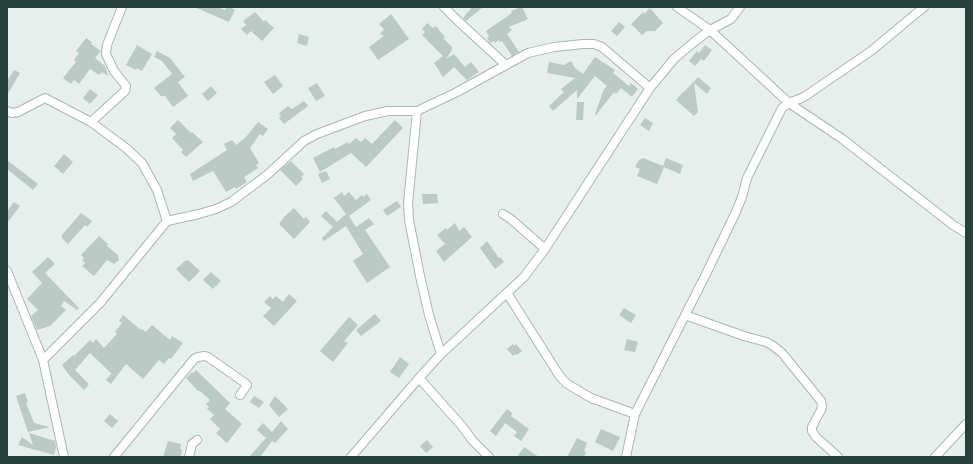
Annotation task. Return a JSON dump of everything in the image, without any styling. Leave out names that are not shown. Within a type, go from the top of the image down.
[{"type":"street","points":[[91,122],[126,91],[126,86],[114,71],[106,54],[107,45],[122,7]]},
{"type":"street","points":[[444,7],[506,65]]},
{"type":"street","points":[[677,7],[710,30],[789,103],[841,138],[953,225],[966,233]]},
{"type":"street","points":[[351,457],[418,378],[441,354],[524,277],[545,249],[650,88],[674,59],[710,30],[731,19],[740,7]]},
{"type":"street","points":[[626,457],[635,414],[735,214],[742,197],[747,178],[782,108],[789,103],[804,97],[871,51],[924,7]]},
{"type":"street","points":[[43,360],[100,303],[167,221],[216,209],[231,202],[267,175],[304,141],[317,134],[365,116],[388,111],[417,111],[457,92],[528,53],[576,44],[594,44],[602,47],[650,88]]},
{"type":"street","points":[[7,111],[12,113],[18,112],[45,98],[91,122],[126,148],[142,163],[157,190],[167,221]]},
{"type":"street","points":[[417,111],[408,203],[409,220],[429,315],[441,354]]},
{"type":"street","points":[[503,214],[545,249]]},
{"type":"street","points":[[7,271],[43,360],[64,457]]},
{"type":"street","points":[[507,294],[559,375],[566,383],[591,398],[635,414]]},
{"type":"street","points":[[685,315],[744,336],[766,342],[782,353],[821,402],[821,410],[812,427],[812,431],[816,437],[838,457]]},
{"type":"street","points":[[114,457],[194,359],[198,357],[208,357],[246,383],[240,395]]},
{"type":"street","points":[[418,378],[461,425],[472,440],[489,457]]},
{"type":"street","points":[[936,457],[966,424]]},
{"type":"street","points":[[189,457],[192,444],[197,440]]},
{"type":"building","points":[[194,7],[217,7],[225,10],[227,7],[230,7],[235,10],[229,22]]},
{"type":"building","points":[[472,7],[483,7],[466,21],[463,18]]},
{"type":"building","points":[[521,7],[528,19],[509,27],[512,30],[507,34],[519,52],[512,56],[502,41],[500,42],[499,40],[495,43],[494,41],[490,43],[487,38],[489,36],[486,31],[512,13],[511,11]]},
{"type":"building","points":[[650,8],[663,23],[655,31],[647,31],[642,35],[631,24],[643,12],[644,14]]},
{"type":"building","points":[[255,12],[264,22],[265,20],[274,28],[262,41],[251,31],[247,35],[241,29],[246,25],[243,21]]},
{"type":"building","points":[[391,14],[409,39],[378,60],[369,47],[384,36],[380,34],[384,29],[379,24]]},
{"type":"building","points":[[619,22],[625,27],[617,36],[611,31]]},
{"type":"building","points":[[427,23],[433,28],[436,26],[445,37],[443,38],[452,47],[452,50],[446,59],[422,35],[425,32],[422,29]]},
{"type":"building","points":[[299,34],[309,37],[307,46],[297,43]]},
{"type":"building","points":[[86,38],[92,42],[91,44],[101,51],[95,58],[105,66],[108,76],[102,72],[99,75],[90,69],[79,84],[74,80],[71,84],[63,78],[76,62],[74,60],[79,53],[76,51]]},
{"type":"building","points":[[137,45],[152,54],[142,71],[126,65]]},
{"type":"building","points":[[705,45],[712,50],[704,61],[701,59],[695,66],[689,61],[697,51],[699,53]]},
{"type":"building","points":[[157,51],[170,58],[185,77],[178,82],[188,96],[173,107],[165,96],[161,96],[154,88],[172,74],[162,61],[154,57]]},
{"type":"building","points":[[454,54],[465,67],[471,62],[479,72],[467,80],[454,67],[443,77],[434,63],[443,56],[446,59]]},
{"type":"building","points":[[595,57],[615,70],[613,73],[629,86],[631,83],[638,89],[632,97],[621,88],[616,94],[614,92],[596,115],[595,114],[604,89],[607,86],[595,76],[577,99],[577,90],[553,111],[549,106],[564,92],[561,89],[575,78],[547,73],[549,62],[564,65],[571,61],[575,68],[583,74]]},
{"type":"building","points":[[14,70],[20,73],[7,95],[7,81]]},
{"type":"building","points":[[275,75],[283,86],[273,94],[264,82]]},
{"type":"building","points":[[698,77],[711,88],[707,94],[694,83],[698,112],[694,116],[676,100]]},
{"type":"building","points":[[317,83],[325,96],[316,101],[308,88]]},
{"type":"building","points":[[211,86],[217,93],[208,101],[202,94]]},
{"type":"building","points":[[90,89],[98,95],[90,104],[83,98]]},
{"type":"building","points":[[304,101],[308,106],[284,124],[279,118],[281,116],[279,113],[288,106],[292,109]]},
{"type":"building","points":[[577,102],[584,102],[583,120],[576,120]]},
{"type":"building","points":[[645,118],[653,123],[649,131],[640,125]]},
{"type":"building","points":[[178,120],[203,142],[186,157],[181,152],[183,150],[172,138],[176,134],[170,128]]},
{"type":"building","points":[[395,120],[403,128],[366,167],[351,153],[320,172],[313,158],[334,147],[335,149],[348,142],[349,144],[356,138],[361,142],[365,138],[372,144]]},
{"type":"building","points":[[258,122],[268,129],[263,136],[260,134],[250,148],[259,163],[256,165],[258,168],[244,177],[247,182],[236,189],[235,187],[226,192],[213,171],[193,181],[190,174],[227,150],[224,144],[232,140],[236,145],[246,137]]},
{"type":"building","points":[[64,154],[73,162],[63,174],[54,166]]},
{"type":"building","points":[[643,158],[663,166],[666,158],[683,165],[680,174],[664,167],[657,184],[637,176],[640,169],[635,167],[639,160]]},
{"type":"building","points":[[7,160],[38,184],[33,190],[7,169]]},
{"type":"building","points":[[291,161],[304,174],[301,177],[303,179],[296,186],[280,170]]},
{"type":"building","points":[[326,171],[330,179],[322,183],[318,174]]},
{"type":"building","points":[[342,192],[344,196],[349,192],[356,200],[362,195],[363,197],[367,194],[371,200],[349,216],[356,227],[369,218],[374,224],[365,230],[390,267],[367,283],[353,261],[363,254],[346,226],[324,241],[322,238],[333,227],[321,216],[326,211],[337,222],[346,214],[334,198]]},
{"type":"building","points":[[422,194],[437,194],[438,203],[423,204]]},
{"type":"building","points":[[397,201],[401,207],[387,216],[383,210]]},
{"type":"building","points":[[14,202],[20,206],[7,223],[7,211]]},
{"type":"building","points":[[294,208],[304,219],[306,217],[310,222],[294,239],[279,224]]},
{"type":"building","points":[[81,213],[92,221],[87,227],[85,225],[68,244],[62,238],[62,235]]},
{"type":"building","points":[[455,223],[459,231],[464,227],[472,237],[444,262],[436,251],[445,244],[437,235],[446,228],[447,230]]},
{"type":"building","points":[[99,236],[108,244],[107,246],[118,255],[119,260],[114,264],[107,260],[94,276],[82,266],[85,263],[82,260],[84,258],[81,255]]},
{"type":"building","points":[[487,241],[499,258],[500,257],[504,262],[495,269],[480,248]]},
{"type":"building","points":[[48,257],[55,264],[45,273],[79,308],[77,310],[64,301],[61,306],[66,310],[50,326],[37,330],[31,316],[38,310],[27,299],[42,283],[32,272]]},
{"type":"building","points":[[188,260],[200,271],[189,282],[176,269]]},
{"type":"building","points":[[211,272],[221,281],[213,289],[203,280]]},
{"type":"building","points":[[289,294],[297,301],[274,326],[263,316],[271,308],[264,302],[270,296],[273,299],[276,296],[283,302]]},
{"type":"building","points":[[624,308],[636,315],[631,323],[619,315]]},
{"type":"building","points":[[375,314],[381,321],[361,336],[356,330]]},
{"type":"building","points":[[123,315],[141,330],[142,329],[146,332],[152,325],[170,340],[172,336],[183,343],[171,359],[169,358],[164,364],[159,360],[143,379],[126,364],[111,384],[106,380],[111,374],[115,377],[90,353],[75,370],[89,384],[84,390],[69,375],[62,365],[73,355],[74,356],[90,340],[93,343],[96,339],[104,348],[117,334],[115,332],[122,323],[119,321]]},
{"type":"building","points":[[349,317],[358,325],[344,341],[348,343],[333,362],[320,351]]},
{"type":"building","points":[[627,339],[638,342],[635,352],[624,350]]},
{"type":"building","points":[[513,344],[514,346],[516,344],[522,351],[513,356],[507,349]]},
{"type":"building","points":[[400,357],[409,364],[399,378],[390,372]]},
{"type":"building","points":[[196,370],[230,403],[225,409],[242,424],[227,443],[216,433],[220,429],[210,419],[214,415],[207,409],[209,407],[206,404],[210,400],[198,391],[186,378]]},
{"type":"building","points":[[25,393],[28,402],[26,403],[34,423],[50,427],[28,432],[16,396]]},
{"type":"building","points":[[254,396],[264,402],[259,408],[250,402]]},
{"type":"building","points":[[275,396],[288,409],[279,417],[269,405]]},
{"type":"building","points":[[507,409],[512,413],[511,416],[529,429],[521,441],[514,436],[517,432],[505,423],[496,436],[490,431]]},
{"type":"building","points":[[110,414],[118,421],[112,428],[104,421]]},
{"type":"building","points":[[281,421],[288,429],[275,443],[272,441],[260,457],[249,457],[266,438],[257,430],[263,423],[272,432]]},
{"type":"building","points":[[601,429],[620,437],[613,451],[595,442]]},
{"type":"building","points":[[29,433],[55,441],[56,447],[54,455],[18,445],[22,437],[33,445]]},
{"type":"building","points":[[577,438],[587,443],[584,451],[586,452],[584,457],[567,457]]},
{"type":"building","points":[[427,440],[433,447],[426,453],[420,446]]},
{"type":"building","points":[[168,441],[181,444],[181,457],[163,457]]},
{"type":"building","points":[[524,447],[539,457],[517,457]]}]
